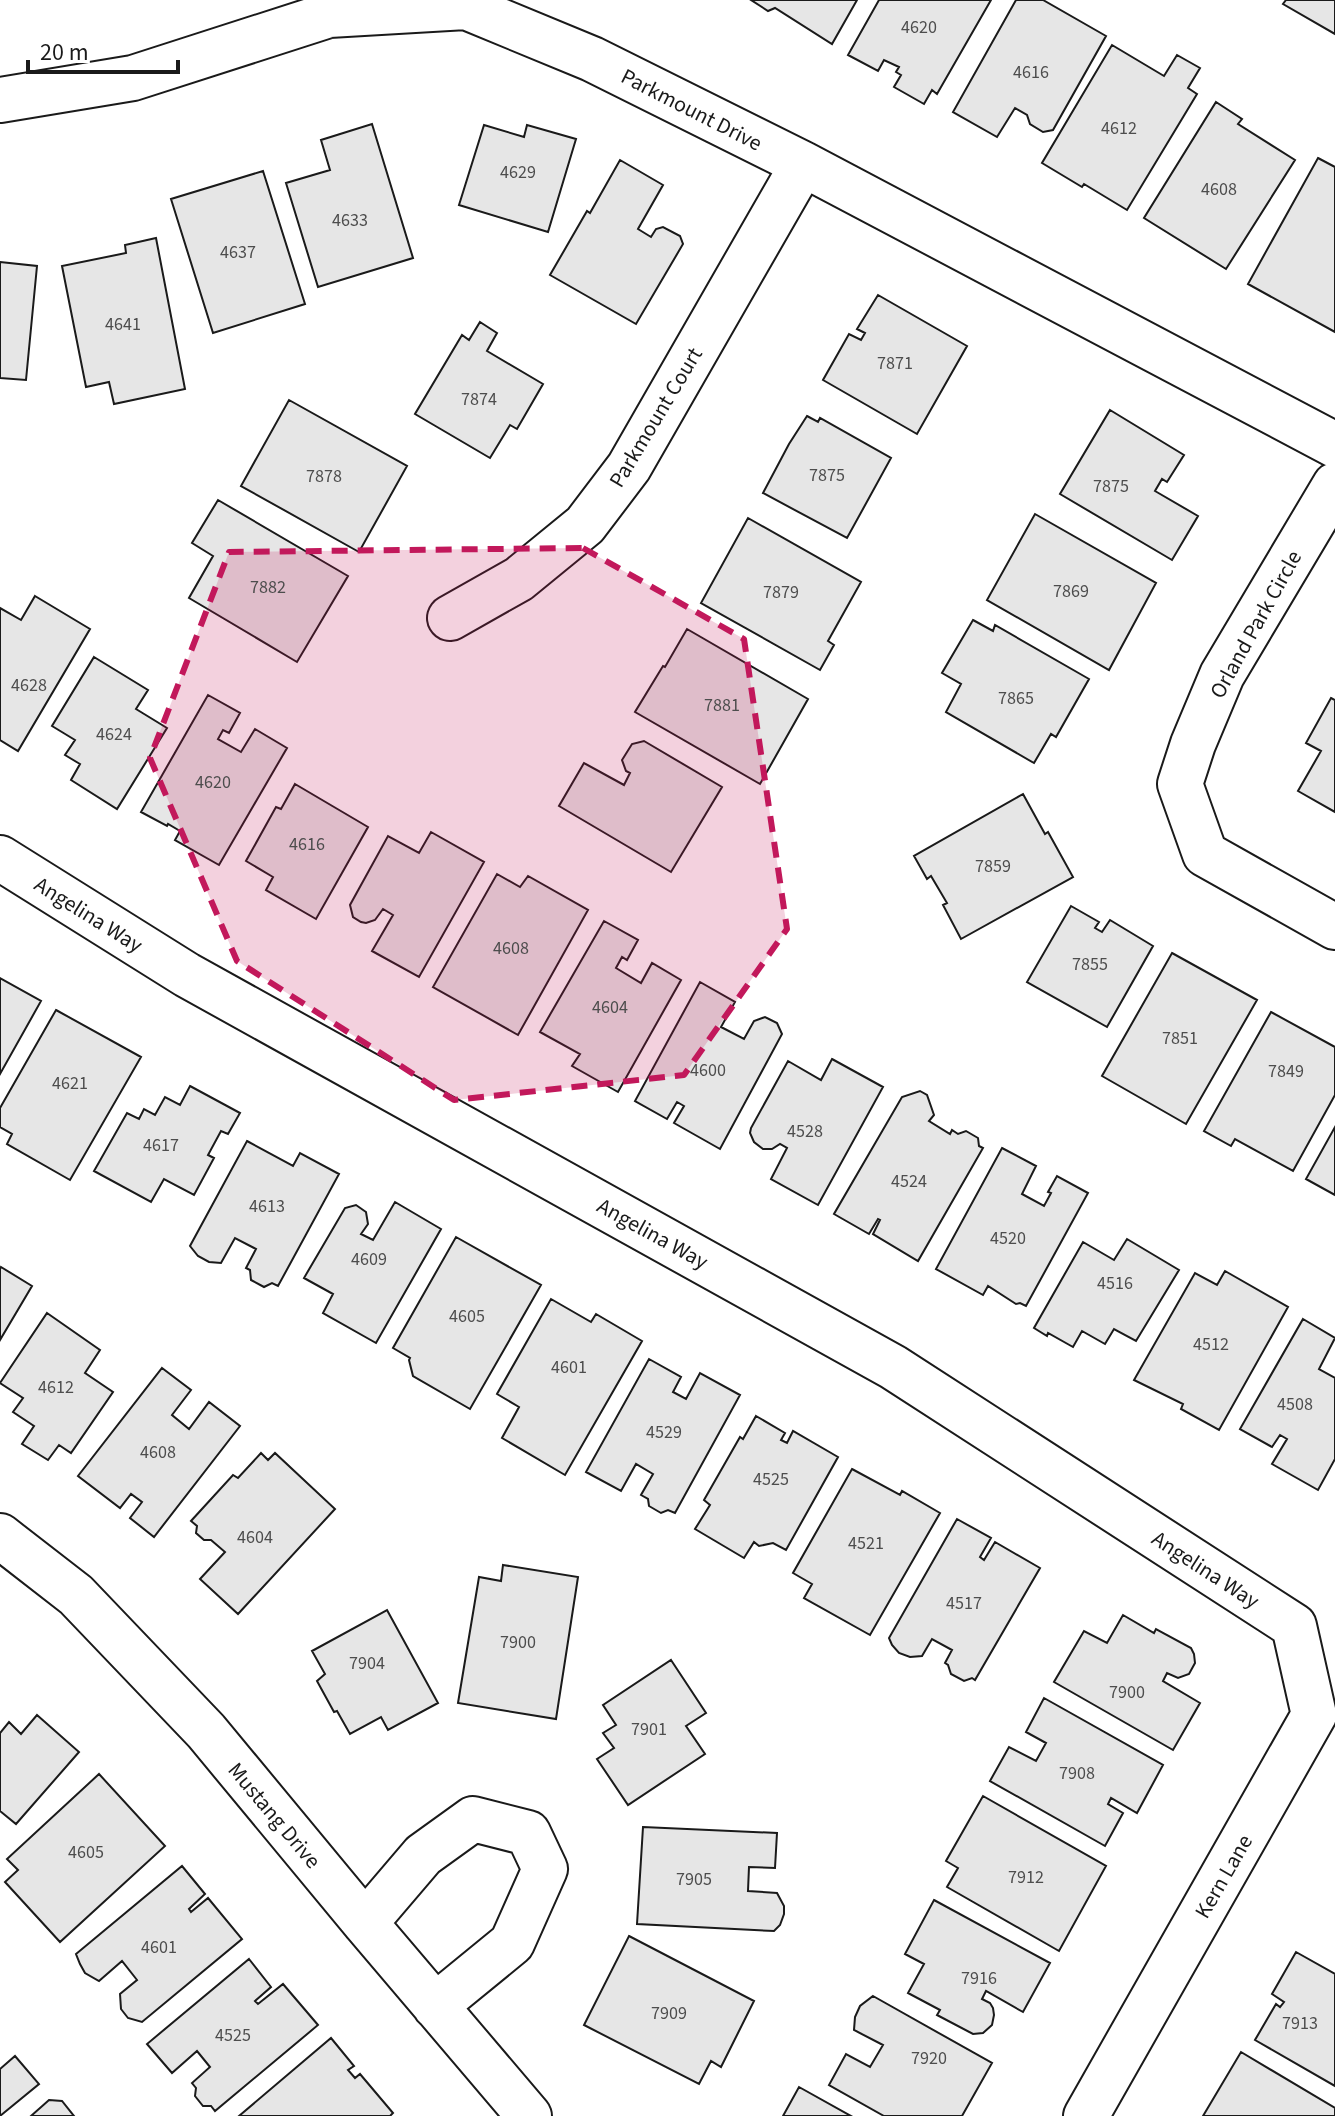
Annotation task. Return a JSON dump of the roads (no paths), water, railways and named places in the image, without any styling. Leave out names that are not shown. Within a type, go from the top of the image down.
[{"type":"street","name":"Parkmount Drive","points":[[0,100],[133,78],[329,15],[466,7],[592,59],[803,164],[1335,445]]},
{"type":"street","name":"Parkmount Court","points":[[450,618],[519,579],[585,525],[629,467],[803,164]]},
{"type":"street","name":"Orland Park Circle","points":[[1335,485],[1222,675],[1180,784],[1205,854],[1335,927]]},
{"type":"street","name":"Angelina Way","points":[[0,858],[187,975],[893,1367],[1294,1626]]},
{"type":"street","name":"Mustang Drive","points":[[0,1536],[76,1595],[206,1731],[529,2116]]},
{"type":"street","name":"Kern Lane","points":[[1086,2116],[1314,1715],[1294,1626]]},
{"type":"street","points":[[365,1923],[423,1855],[473,1819],[528,1833],[545,1869],[512,1943],[435,2006]]}]
